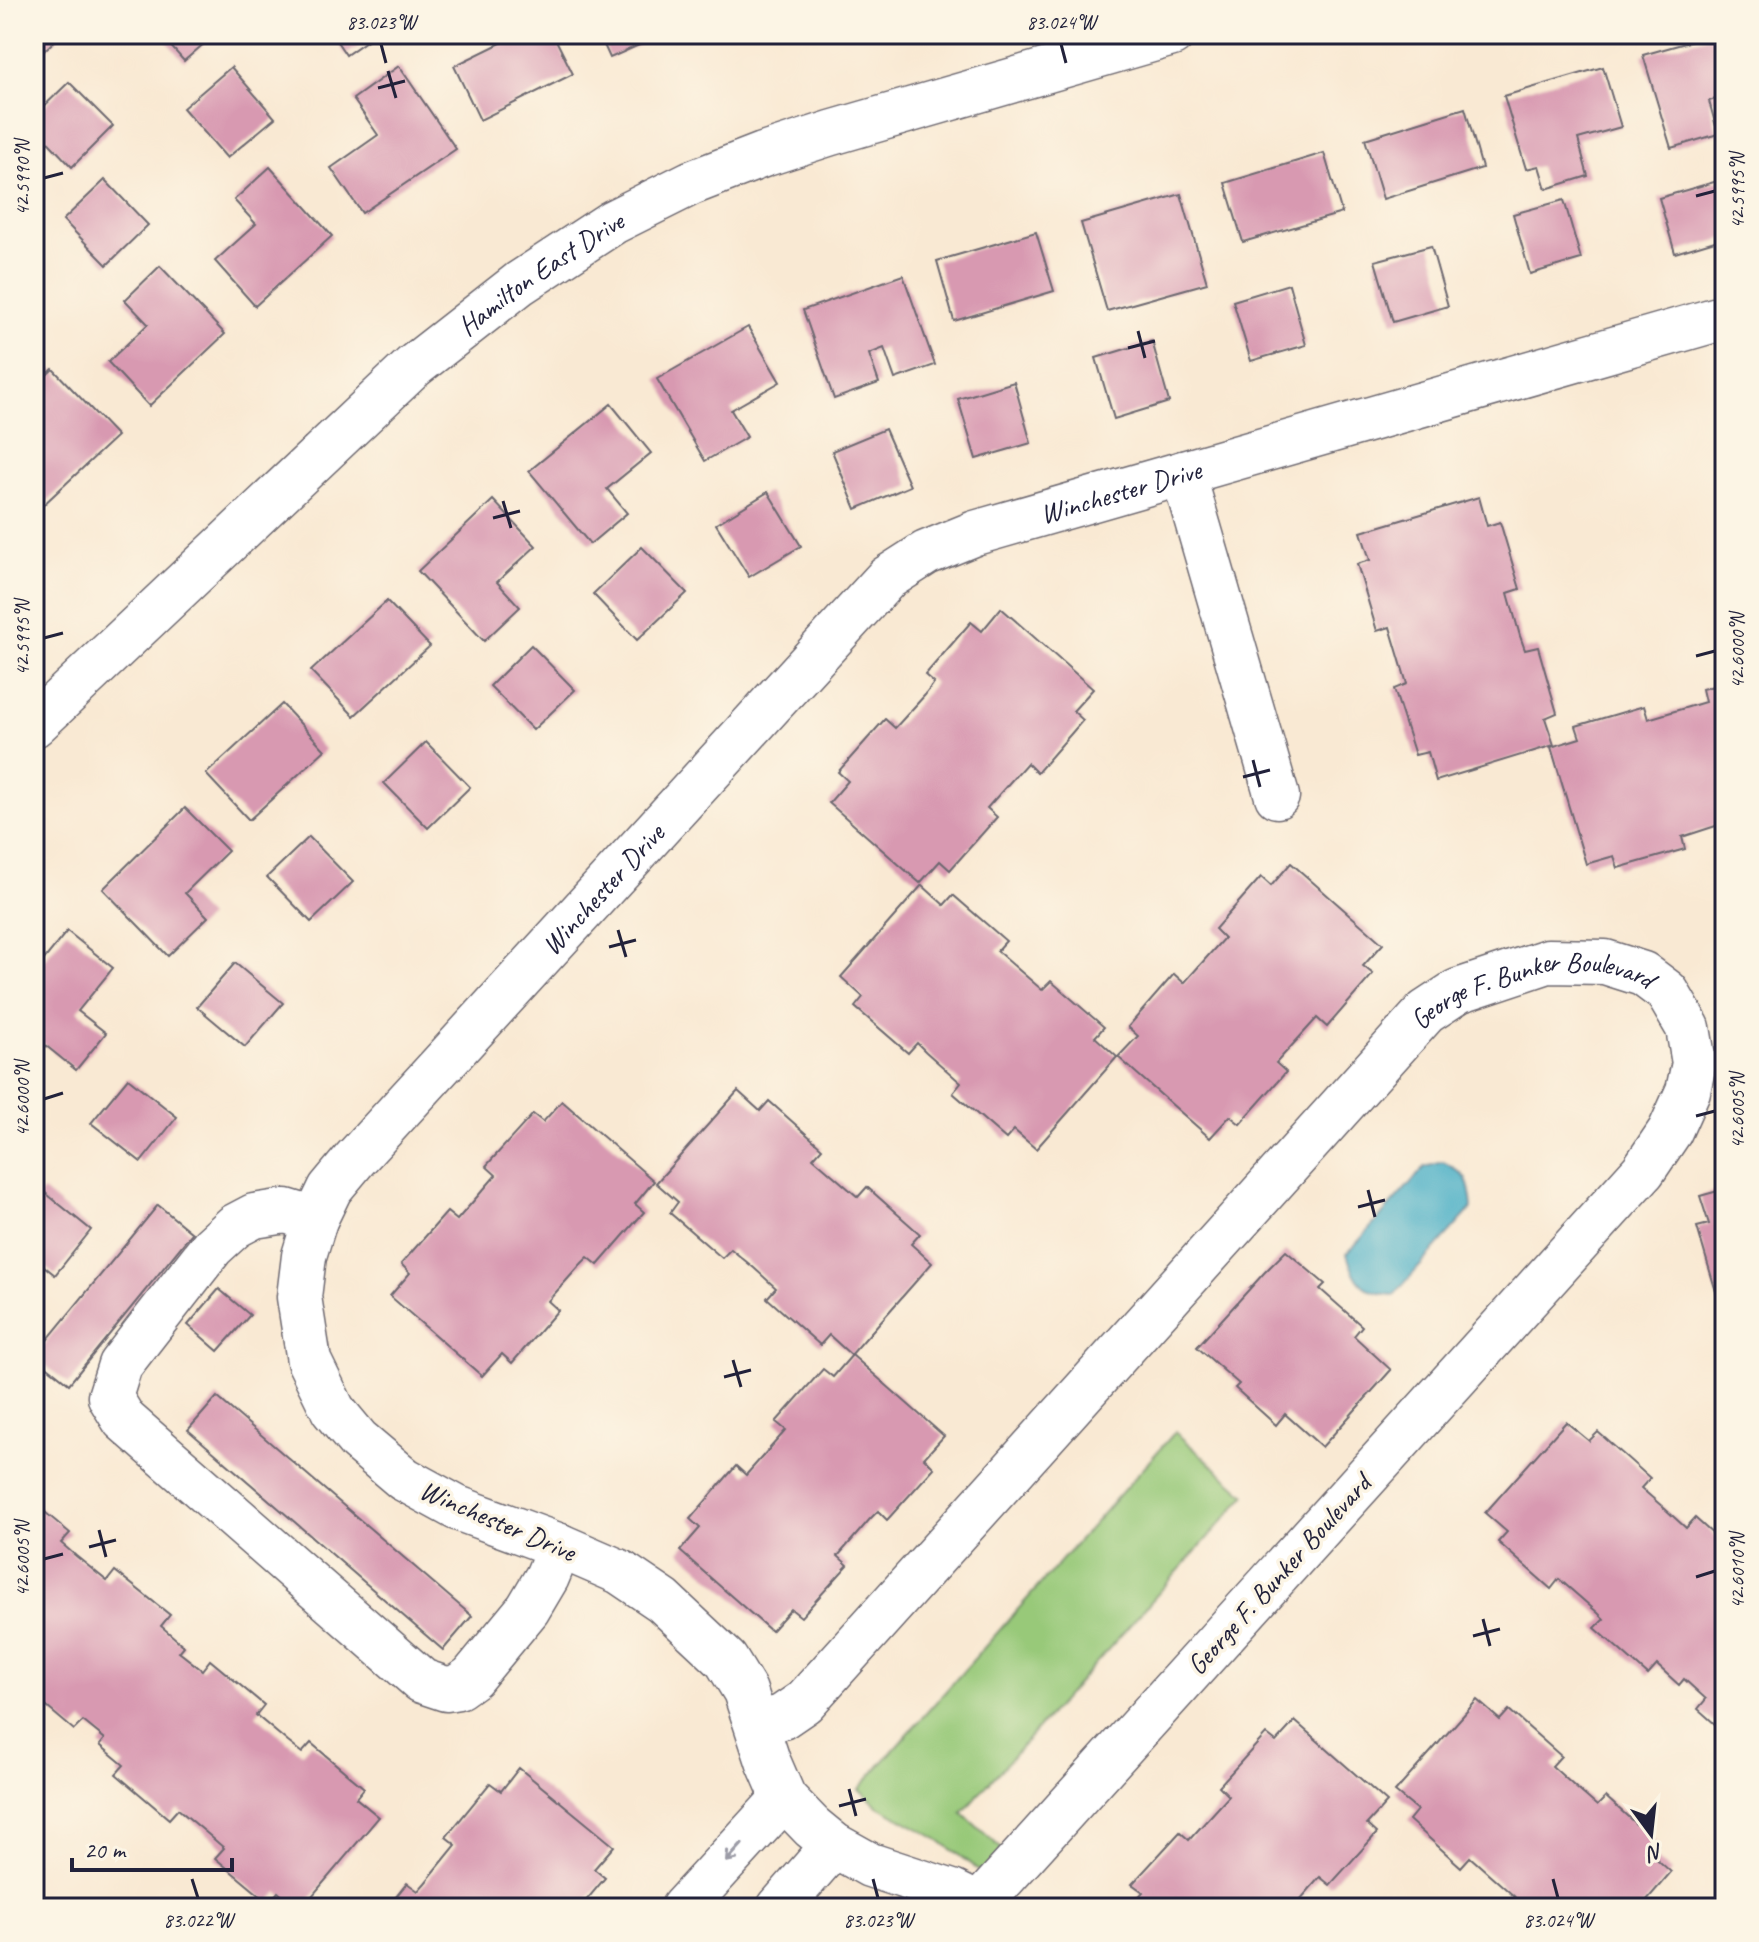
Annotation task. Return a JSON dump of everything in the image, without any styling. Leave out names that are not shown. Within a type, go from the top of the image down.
[{"type":"street","name":"Hamilton East Drive","points":[[34,725],[414,366],[520,283],[613,222],[691,183],[763,155],[1172,34]]},
{"type":"street","name":"Winchester Drive","points":[[810,1823],[768,1761],[745,1691],[726,1660],[663,1601],[620,1572],[457,1508],[404,1479],[358,1440],[333,1410],[309,1361],[299,1297],[304,1256],[315,1220],[330,1189],[887,578],[926,553],[975,533],[1725,317]]},
{"type":"street","points":[[1183,473],[1277,796]]},
{"type":"street","name":"George F. Bunker Boulevard","points":[[757,1724],[782,1717],[804,1702],[1426,1012],[1458,991],[1548,961],[1605,962],[1643,974],[1667,992],[1688,1028],[1694,1063],[1688,1091],[1670,1131],[1643,1171],[980,1906]]},
{"type":"street","points":[[315,1220],[286,1211],[254,1216],[235,1226],[212,1247],[120,1365],[110,1397],[124,1420],[422,1681],[446,1689],[458,1687],[472,1677],[528,1609],[547,1577],[560,1546]]},
{"type":"street","points":[[810,1823],[870,1865],[952,1892],[980,1906]]},
{"type":"street","points":[[683,1908],[810,1823]]},
{"type":"street","points":[[779,1908],[810,1823]]},
{"type":"green space","points":[[1175,1432],[1246,1495],[962,1813],[1003,1850],[982,1873],[939,1840],[878,1806],[859,1789]]},
{"type":"water","points":[[1443,1162],[1466,1179],[1472,1208],[1394,1295],[1368,1289],[1357,1279],[1347,1254],[1425,1167]]},
{"type":"building","points":[[34,34],[62,34],[34,60]]},
{"type":"building","points":[[160,34],[215,34],[184,61]]},
{"type":"building","points":[[332,34],[376,34],[346,55]]},
{"type":"building","points":[[499,34],[553,34],[573,74],[480,120],[454,66],[503,42]]},
{"type":"building","points":[[599,34],[664,34],[610,58]]},
{"type":"building","points":[[1725,34],[1725,96],[1709,101],[1718,134],[1671,148],[1643,55]]},
{"type":"building","points":[[399,66],[456,149],[362,213],[331,168],[378,135],[353,99]]},
{"type":"building","points":[[231,67],[275,118],[227,158],[183,108]]},
{"type":"building","points":[[1603,67],[1621,127],[1578,139],[1588,176],[1546,189],[1539,166],[1526,169],[1504,96]]},
{"type":"building","points":[[69,82],[113,126],[72,167],[34,127],[34,116]]},
{"type":"building","points":[[1465,108],[1482,168],[1383,199],[1365,139]]},
{"type":"building","points":[[1324,153],[1342,213],[1243,242],[1225,183]]},
{"type":"building","points":[[270,167],[332,236],[255,306],[215,261],[256,224],[234,200]]},
{"type":"building","points":[[105,180],[148,225],[107,265],[63,220]]},
{"type":"building","points":[[1721,180],[1725,193],[1725,238],[1675,253],[1659,198]]},
{"type":"building","points":[[1181,194],[1207,283],[1107,311],[1081,223]]},
{"type":"building","points":[[1564,200],[1581,259],[1530,274],[1513,214]]},
{"type":"building","points":[[1036,232],[1054,291],[954,321],[937,261]]},
{"type":"building","points":[[1431,246],[1448,306],[1393,322],[1375,261]]},
{"type":"building","points":[[160,266],[225,334],[149,406],[108,362],[148,324],[125,300]]},
{"type":"building","points":[[903,275],[935,365],[895,379],[884,348],[869,354],[879,383],[834,399],[803,310]]},
{"type":"building","points":[[1289,284],[1306,345],[1251,361],[1233,301]]},
{"type":"building","points":[[34,306],[45,318],[34,328]]},
{"type":"building","points":[[748,327],[780,382],[731,410],[747,437],[705,461],[657,379]]},
{"type":"building","points":[[1152,341],[1169,402],[1114,419],[1096,358]]},
{"type":"building","points":[[53,369],[117,436],[41,507],[34,500],[34,431],[40,426],[34,420],[34,387]]},
{"type":"building","points":[[1014,382],[1031,443],[976,459],[958,399]]},
{"type":"building","points":[[611,404],[651,453],[607,489],[627,513],[590,544],[529,471]]},
{"type":"building","points":[[885,429],[910,486],[856,509],[832,451]]},
{"type":"building","points":[[768,492],[801,546],[749,577],[716,524]]},
{"type":"building","points":[[1479,497],[1487,526],[1500,522],[1520,589],[1508,593],[1525,650],[1538,647],[1557,713],[1545,718],[1554,745],[1436,781],[1428,752],[1415,755],[1394,689],[1407,684],[1390,627],[1377,631],[1357,564],[1370,560],[1361,532]]},
{"type":"building","points":[[493,500],[536,546],[497,582],[520,607],[484,641],[418,571]]},
{"type":"building","points":[[642,547],[687,593],[637,640],[593,594]]},
{"type":"building","points":[[387,601],[430,646],[354,716],[311,671]]},
{"type":"building","points":[[1001,608],[1093,689],[1073,711],[1083,720],[1037,773],[1027,763],[987,808],[997,817],[950,870],[940,861],[920,883],[829,803],[848,781],[838,772],[885,719],[895,728],[925,695],[934,683],[925,675],[971,622],[982,631]]},
{"type":"building","points":[[531,645],[575,690],[533,730],[490,686]]},
{"type":"building","points":[[1725,683],[1725,823],[1682,837],[1685,849],[1618,868],[1614,856],[1586,864],[1551,747],[1580,738],[1576,726],[1644,706],[1648,719],[1705,702],[1702,689]]},
{"type":"building","points":[[282,704],[325,750],[249,820],[206,774]]},
{"type":"building","points":[[426,742],[470,787],[428,828],[384,783]]},
{"type":"building","points":[[185,808],[228,851],[185,893],[208,917],[168,956],[103,889]]},
{"type":"building","points":[[309,837],[353,882],[311,922],[267,877]]},
{"type":"building","points":[[1291,863],[1383,944],[1363,966],[1373,974],[1327,1027],[1317,1018],[1276,1063],[1286,1072],[1240,1124],[1230,1116],[1210,1138],[1118,1057],[1138,1036],[1128,1027],[1174,974],[1184,983],[1224,938],[1215,929],[1261,877],[1271,886]]},
{"type":"building","points":[[922,885],[944,905],[953,895],[1006,941],[997,951],[1042,990],[1051,981],[1104,1027],[1095,1037],[1117,1057],[1036,1149],[1014,1130],[1006,1139],[953,1093],[961,1083],[917,1043],[908,1053],[855,1007],[863,997],[841,977]]},
{"type":"building","points":[[67,931],[113,968],[78,1011],[106,1033],[76,1070],[34,1036],[34,972]]},
{"type":"building","points":[[235,963],[283,1003],[245,1047],[197,1007]]},
{"type":"building","points":[[128,1078],[177,1117],[141,1162],[91,1123]]},
{"type":"building","points":[[738,1091],[760,1111],[769,1101],[822,1148],[813,1158],[858,1197],[867,1187],[920,1234],[911,1244],[932,1263],[851,1355],[829,1335],[820,1345],[767,1298],[776,1288],[754,1268],[731,1249],[722,1258],[670,1213],[678,1202],[656,1183]]},
{"type":"building","points":[[562,1101],[654,1181],[635,1204],[644,1212],[598,1265],[588,1257],[548,1301],[558,1310],[512,1363],[502,1354],[482,1376],[390,1296],[410,1273],[401,1264],[447,1212],[457,1220],[496,1175],[486,1166],[533,1114],[543,1122]]},
{"type":"building","points":[[1725,1189],[1725,1293],[1717,1295],[1697,1227],[1709,1224],[1700,1196]]},
{"type":"building","points":[[43,1191],[91,1230],[55,1275],[34,1258],[34,1202]]},
{"type":"building","points":[[158,1205],[192,1233],[69,1384],[34,1356]]},
{"type":"building","points":[[1286,1251],[1325,1284],[1320,1289],[1362,1326],[1354,1336],[1391,1370],[1322,1447],[1285,1414],[1276,1425],[1235,1388],[1239,1384],[1197,1347]]},
{"type":"building","points":[[219,1289],[250,1315],[218,1351],[188,1325]]},
{"type":"building","points":[[852,1355],[944,1436],[924,1458],[934,1468],[887,1520],[878,1511],[838,1556],[848,1565],[801,1617],[791,1609],[771,1631],[680,1551],[700,1528],[690,1519],[736,1466],[746,1475],[786,1430],[776,1422],[823,1369],[833,1377]]},
{"type":"building","points":[[217,1397],[472,1616],[443,1650],[188,1430]]},
{"type":"building","points":[[1566,1422],[1589,1441],[1598,1432],[1650,1478],[1641,1488],[1686,1528],[1695,1518],[1725,1545],[1725,1733],[1698,1709],[1706,1699],[1684,1679],[1679,1685],[1657,1665],[1648,1675],[1595,1628],[1604,1619],[1598,1613],[1559,1579],[1551,1589],[1498,1542],[1507,1532],[1485,1513]]},
{"type":"building","points":[[34,1503],[70,1533],[61,1543],[76,1556],[107,1581],[115,1571],[170,1615],[161,1626],[184,1646],[179,1652],[202,1670],[210,1660],[264,1705],[256,1715],[288,1742],[302,1753],[311,1743],[364,1788],[356,1798],[379,1817],[302,1908],[296,1908],[278,1892],[269,1903],[215,1858],[224,1848],[209,1835],[178,1809],[169,1819],[116,1774],[124,1765],[100,1745],[105,1739],[83,1721],[74,1730],[34,1696]]},
{"type":"building","points":[[1477,1700],[1500,1720],[1509,1710],[1561,1756],[1552,1766],[1574,1786],[1597,1806],[1606,1797],[1658,1844],[1650,1853],[1671,1872],[1640,1908],[1505,1908],[1515,1897],[1470,1857],[1461,1867],[1409,1820],[1417,1810],[1395,1792]]},
{"type":"building","points":[[1295,1721],[1387,1802],[1367,1824],[1377,1833],[1330,1885],[1320,1877],[1293,1908],[1129,1908],[1143,1892],[1132,1884],[1180,1832],[1189,1840],[1229,1796],[1219,1786],[1266,1734],[1276,1742]]},
{"type":"building","points":[[519,1768],[614,1846],[594,1869],[605,1878],[580,1908],[387,1908],[407,1883],[418,1891],[456,1845],[446,1837],[490,1783],[501,1791]]}]
